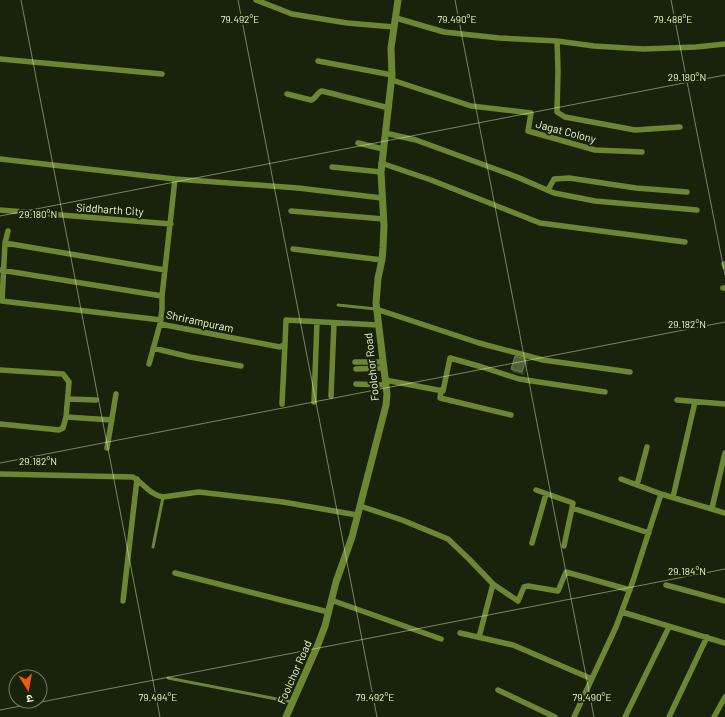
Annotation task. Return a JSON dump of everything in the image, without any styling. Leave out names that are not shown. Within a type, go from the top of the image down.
[{"type":"street","points":[[256,0],[292,14],[347,23],[394,28]]},
{"type":"street","name":"Foolchor Road","points":[[286,717],[317,646],[332,600],[336,582],[352,537],[386,405],[386,383],[376,309],[378,278],[382,260],[383,218],[381,172],[392,78],[391,48],[398,0]]},
{"type":"street","points":[[396,18],[444,32],[499,38],[557,41],[594,46],[643,49],[696,47],[725,44]]},
{"type":"street","points":[[557,41],[557,112],[565,117],[635,130],[680,127]]},
{"type":"street","points":[[0,59],[162,74]]},
{"type":"street","points":[[318,61],[392,78]]},
{"type":"street","name":"Jagat Colony","points":[[392,78],[471,106],[531,113],[528,131],[595,150],[642,152]]},
{"type":"street","points":[[287,94],[311,100],[322,91],[389,108]]},
{"type":"street","points":[[385,133],[416,140],[518,177],[554,193],[595,201],[697,210]]},
{"type":"street","points":[[358,143],[383,148]]},
{"type":"street","points":[[0,159],[175,179],[298,188],[382,198]]},
{"type":"street","points":[[382,163],[431,180],[540,223],[685,242]]},
{"type":"street","points":[[332,167],[381,172]]},
{"type":"street","points":[[548,190],[554,179],[569,178],[636,188],[688,192]]},
{"type":"street","points":[[162,296],[175,179]]},
{"type":"street","name":"Siddharth City","points":[[0,210],[171,224]]},
{"type":"street","points":[[291,211],[383,218]]},
{"type":"street","points":[[8,231],[2,270],[2,302],[160,322],[149,364]]},
{"type":"street","points":[[5,243],[166,270]]},
{"type":"street","points":[[292,248],[382,260]]},
{"type":"street","name":"Shrirampuram","points":[[2,270],[162,296],[160,322],[280,346],[285,344]]},
{"type":"street","points":[[376,309],[479,343],[543,360],[630,372]]},
{"type":"street","points":[[282,404],[286,320],[378,325]]},
{"type":"street","points":[[314,402],[317,322]]},
{"type":"street","points":[[331,396],[334,323]]},
{"type":"street","points":[[153,348],[190,357],[241,366]]},
{"type":"street","points":[[511,415],[440,398],[441,390],[443,391],[450,358],[519,379],[605,392]]},
{"type":"street","points":[[354,362],[383,365]]},
{"type":"street","points":[[356,369],[383,365]]},
{"type":"street","points":[[0,370],[63,374],[69,382],[66,418],[63,428],[59,430],[0,424]]},
{"type":"street","points":[[356,384],[386,383],[441,390]]},
{"type":"street","points":[[107,448],[116,394]]},
{"type":"street","points":[[68,399],[96,400]]},
{"type":"street","points":[[677,400],[725,404]]},
{"type":"street","points":[[672,497],[696,402]]},
{"type":"street","points":[[66,418],[112,420]]},
{"type":"street","points":[[638,485],[647,447]]},
{"type":"street","points":[[712,508],[725,453]]},
{"type":"street","points":[[0,474],[133,477],[154,495],[163,497],[199,492],[283,502],[357,515]]},
{"type":"street","points":[[123,601],[137,479]]},
{"type":"street","points":[[621,479],[662,494],[725,513]]},
{"type":"street","points":[[536,490],[573,503],[564,546]]},
{"type":"street","points":[[532,543],[546,494]]},
{"type":"street","points":[[574,717],[622,612],[662,494]]},
{"type":"street","points":[[360,506],[402,520],[448,539],[492,584],[518,601],[524,587],[528,586],[558,591],[566,572],[630,590]]},
{"type":"street","points":[[572,508],[649,532]]},
{"type":"street","points":[[174,573],[328,612]]},
{"type":"street","points":[[479,637],[492,584]]},
{"type":"street","points":[[666,585],[725,601]]},
{"type":"street","points":[[332,600],[441,639]]},
{"type":"street","points":[[622,612],[725,643]]},
{"type":"street","points":[[625,717],[669,627]]},
{"type":"street","points":[[460,632],[513,645],[592,679]]},
{"type":"street","points":[[669,717],[707,637]]},
{"type":"street","points":[[498,690],[555,717]]},
{"type":"street","points":[[714,717],[725,696]]},
{"type":"lane","points":[[338,305],[376,309]]},
{"type":"lane","points":[[153,547],[163,497]]},
{"type":"lane","points":[[168,678],[292,702]]},
{"type":"building","points":[[515,356],[526,359],[522,372],[511,369]]}]
